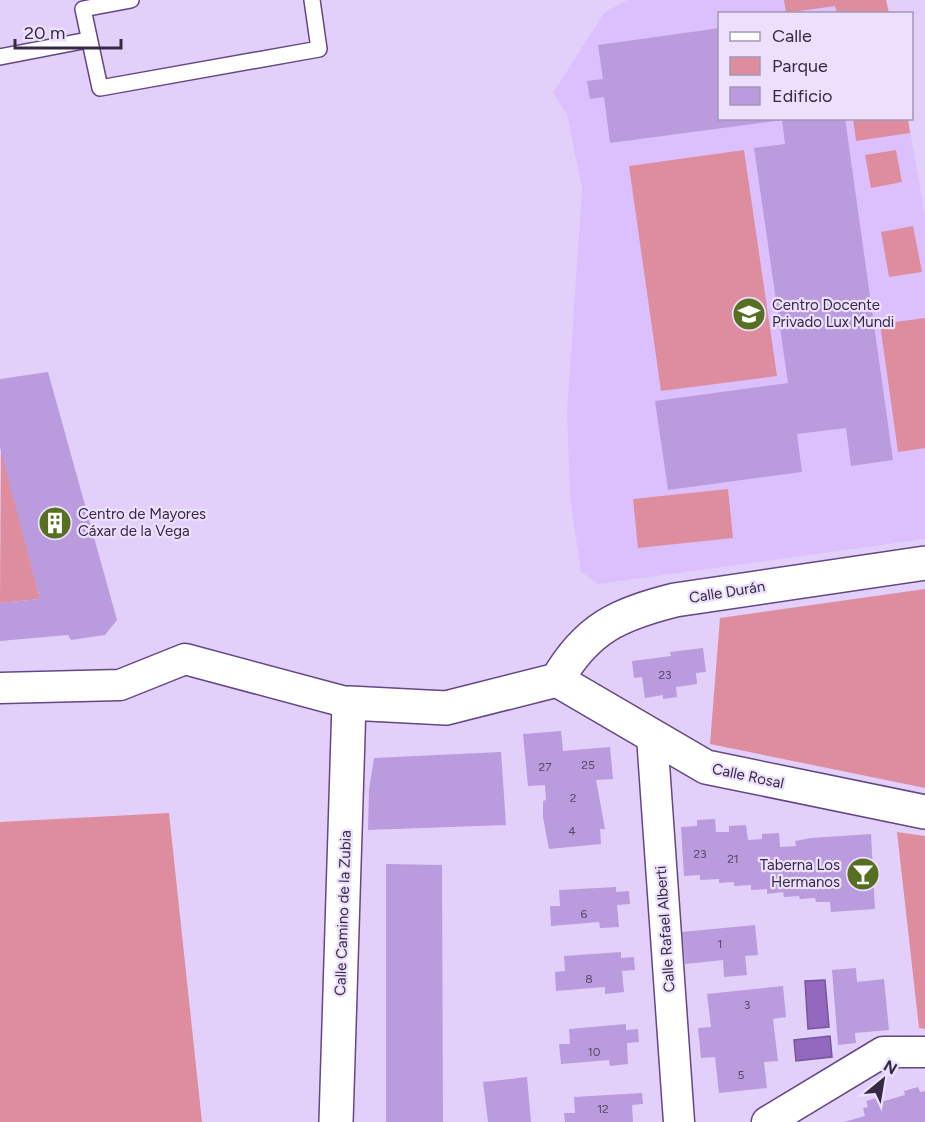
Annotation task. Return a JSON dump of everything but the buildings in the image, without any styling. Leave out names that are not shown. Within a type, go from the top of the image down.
[{"type":"street","name":"Calle Durán","points":[[557,680],[582,644],[599,628],[641,609],[686,598],[925,563]]},
{"type":"street","points":[[0,688],[120,685],[185,659],[349,703],[447,708],[557,680]]},
{"type":"street","name":"Calle Rosal","points":[[557,680],[706,767],[925,812]]},
{"type":"street","name":"Calle Camino de la Zubia","points":[[336,1122],[349,703]]},
{"type":"street","name":"Calle Rafael Alberti","points":[[652,736],[680,1122]]},
{"type":"street","points":[[767,1122],[883,1052],[925,1052]]},
{"type":"lane","points":[[131,0],[83,9],[100,88],[319,49],[312,0]]},
{"type":"lane","points":[[0,57],[88,40]]},
{"type":"shaded area","name":"Centro Docente Privado Lux Mundi","points":[[627,0],[886,0],[889,12],[718,12],[718,120],[908,120],[925,216],[925,539],[598,584],[581,572],[570,498],[567,412],[582,188],[567,114],[553,93],[604,13]]},
{"type":"shaded area","points":[[825,980],[829,1027],[808,1029],[805,981]]},
{"type":"shaded area","points":[[830,1036],[832,1057],[796,1061],[794,1040]]},
{"type":"green space","points":[[784,0],[886,0],[889,12],[837,12],[835,6],[786,12]]},
{"type":"green space","points":[[853,120],[908,120],[910,133],[856,141]]},
{"type":"green space","points":[[744,150],[777,376],[661,391],[629,166]]},
{"type":"green space","points":[[896,150],[902,182],[871,188],[865,155]]},
{"type":"green space","points":[[913,226],[922,272],[889,277],[881,232]]},
{"type":"green space","points":[[925,318],[925,448],[898,452],[880,324]]},
{"type":"green space","points":[[1,446],[40,599],[0,603]]},
{"type":"green space","points":[[728,489],[733,538],[638,548],[633,499]]},
{"type":"green space","points":[[925,589],[925,788],[710,744],[720,618]]},
{"type":"green space","points":[[169,813],[202,1122],[0,1122],[0,822]]},
{"type":"green space","points":[[897,832],[925,836],[925,1029],[919,1028]]},
{"type":"place","name":"Centro Docente Privado Lux Mundi","points":[[749,314]]},
{"type":"place","name":"Centro de Mayores Cáxar de la Vega","points":[[55,523]]},
{"type":"place","name":"Taberna Los Hermanos","points":[[863,874]]}]
